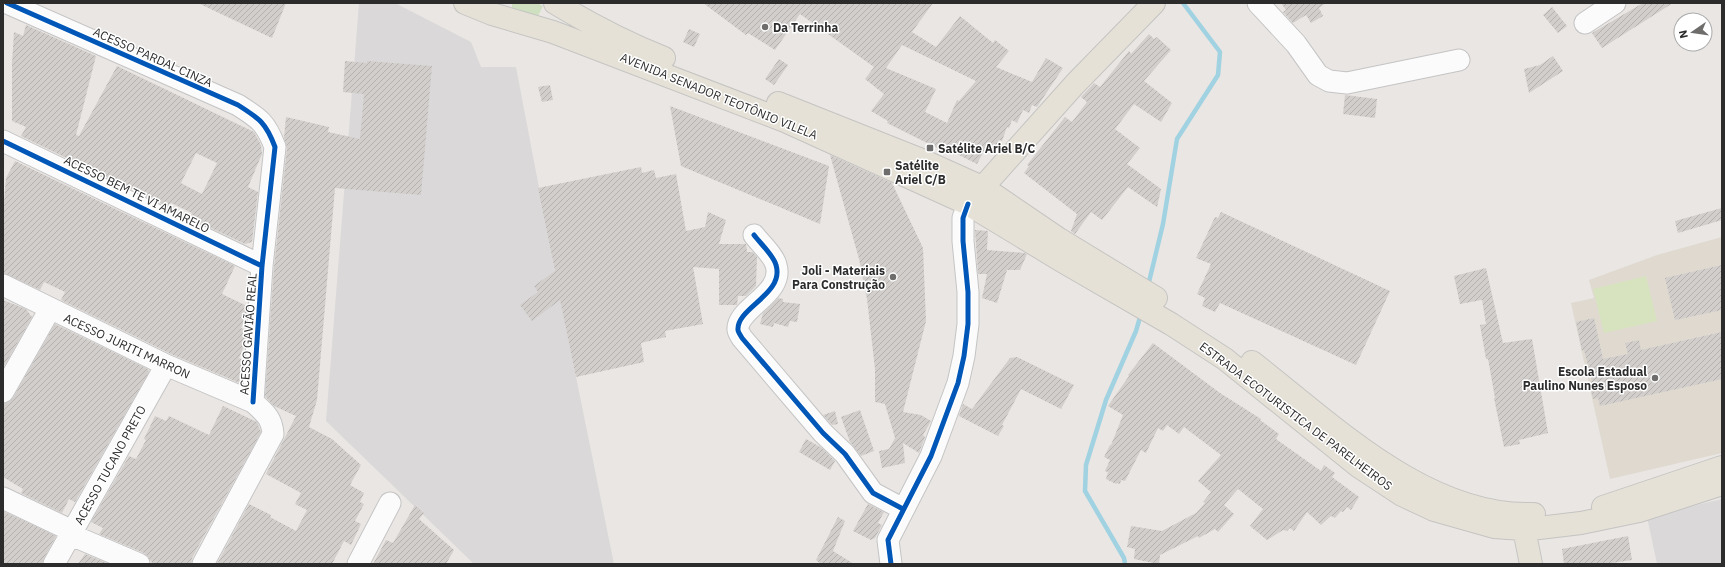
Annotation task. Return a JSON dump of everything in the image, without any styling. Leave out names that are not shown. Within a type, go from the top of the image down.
[{"type":"main road","name":"AVENIDA SENADOR TEOTÔNIO VILELA","points":[[465,3],[499,8],[568,37],[785,121],[968,204]]},
{"type":"main road","name":"AVENIDA SENADOR TEOTÔNIO VILELA","points":[[555,3],[579,18],[642,49],[869,138],[984,188]]},
{"type":"main road","points":[[968,204],[984,188],[1075,84],[1154,3]]},
{"type":"main road","name":"ESTRADA ECOTURISTICA DE PARELHEIROS","points":[[984,188],[1059,239],[1135,295]]},
{"type":"main road","name":"ESTRADA ECOTURISTICA DE PARELHEIROS","points":[[968,204],[1062,261],[1135,295],[1163,311],[1358,466],[1402,495],[1434,510],[1494,527],[1602,507],[1722,467]]},
{"type":"main road","name":"ESTRADA ECOTURISTICA DE PARELHEIROS","points":[[1522,522],[1581,523],[1639,511],[1722,484]]},
{"type":"main road","points":[[1522,522],[1531,564]]},
{"type":"street","name":"ACESSO PARDAL CINZA","points":[[7,3],[238,105],[259,118],[269,132],[275,147]]},
{"type":"street","points":[[1258,3],[1296,44],[1318,75],[1329,81],[1347,83],[1459,60]]},
{"type":"street","points":[[1585,23],[1615,3]]},
{"type":"street","name":"ACESSO BEM TE VI AMARELO","points":[[3,141],[262,266]]},
{"type":"street","name":"ACESSO GAVIÃO REAL","points":[[253,402],[262,266],[275,147]]},
{"type":"street","points":[[891,564],[888,540],[903,508],[932,456],[958,383],[964,356],[968,324],[968,292],[963,241],[963,218],[968,204]]},
{"type":"street","points":[[754,235],[776,263],[778,272],[776,283],[739,321],[738,330],[742,338],[823,433],[845,454],[873,493],[903,508]]},
{"type":"street","name":"ACESSO JURITI MARRON","points":[[3,286],[166,365],[253,402]]},
{"type":"street","points":[[3,392],[50,309]]},
{"type":"street","name":"ACESSO TUCANO PRETO","points":[[54,564],[166,365]]},
{"type":"street","points":[[203,564],[273,434],[272,424],[265,413],[253,402]]},
{"type":"street","points":[[3,498],[68,529],[76,537],[139,564]]},
{"type":"street","points":[[358,564],[390,503]]},
{"type":"shaded area","points":[[359,3],[395,3],[471,42],[481,67],[516,67],[560,298],[614,564],[474,564],[326,421]]},
{"type":"shaded area","name":"Escola Estadual Paulino Nunes Esposo","points":[[1722,237],[1722,453],[1610,479],[1571,303],[1594,298],[1589,280],[1657,255]]},
{"type":"shaded area","points":[[1722,499],[1722,564],[1657,564],[1647,517]]},
{"type":"green space","points":[[512,3],[537,3],[543,6],[538,16],[512,8]]},
{"type":"green space","points":[[1646,276],[1657,321],[1604,333],[1593,289]]},
{"type":"building","points":[[198,3],[286,3],[272,38]]},
{"type":"building","points":[[703,3],[933,3],[912,32],[936,47],[960,16],[993,43],[995,40],[1009,51],[996,67],[1032,82],[1046,58],[1063,68],[1037,107],[1032,105],[1029,113],[1023,110],[1017,123],[1012,120],[1009,128],[1007,127],[1002,141],[999,140],[994,151],[986,147],[977,164],[943,147],[941,150],[887,123],[888,121],[871,111],[884,94],[865,79],[874,67],[800,14],[775,50],[748,33],[746,35]],"holes":[[[902,45],[976,81],[959,101],[957,100],[947,123],[925,112],[936,89],[886,68]]]},
{"type":"building","points":[[1281,3],[1326,3],[1319,8],[1323,16],[1311,23],[1306,15],[1293,23],[1283,12],[1286,10]]},
{"type":"building","points":[[1643,3],[1673,3],[1602,48],[1592,33]]},
{"type":"building","points":[[1552,7],[1567,26],[1558,33],[1543,15]]},
{"type":"building","points":[[26,25],[96,56],[76,135],[79,136],[117,66],[254,132],[261,145],[262,154],[248,187],[258,192],[252,242],[245,244],[190,218],[192,213],[171,203],[168,207],[21,136],[26,127],[12,121],[12,63],[14,32],[23,36]],"holes":[[[196,153],[217,163],[202,194],[181,183]]]},
{"type":"building","points":[[689,29],[700,34],[694,47],[683,42]]},
{"type":"building","points":[[1149,34],[1154,39],[1157,37],[1171,50],[1144,81],[1172,103],[1161,122],[1134,104],[1115,129],[1140,148],[1127,164],[1161,189],[1157,207],[1128,187],[1102,220],[1091,212],[1075,234],[1071,231],[1077,214],[1024,173],[1029,166],[1027,165],[1065,117],[1072,122],[1087,102],[1081,97],[1094,83],[1100,87],[1129,51],[1131,54]]},
{"type":"building","points":[[1553,56],[1563,71],[1529,93],[1524,69],[1540,65]]},
{"type":"building","points":[[779,59],[788,65],[774,85],[765,79]]},
{"type":"building","points":[[345,61],[367,63],[367,61],[432,66],[421,195],[335,188],[317,400],[309,427],[332,439],[361,465],[350,485],[364,493],[360,502],[364,504],[355,521],[361,524],[351,545],[344,541],[332,564],[217,564],[249,504],[271,515],[270,517],[296,531],[307,510],[295,504],[301,493],[266,474],[296,416],[274,406],[265,396],[274,267],[287,148],[284,138],[286,117],[329,127],[328,132],[360,139],[364,94],[343,92]]},
{"type":"building","points":[[550,85],[553,100],[542,102],[538,87]]},
{"type":"building","points":[[1345,95],[1377,99],[1375,118],[1343,114]]},
{"type":"building","points":[[670,106],[829,166],[820,224],[681,166]]},
{"type":"building","name":"Joli - Materiais Para Construção","points":[[830,155],[892,183],[923,248],[926,321],[903,412],[921,415],[931,421],[923,435],[925,437],[919,453],[903,443],[905,463],[882,468],[879,451],[889,449],[895,438],[885,404],[875,402],[875,369],[867,299],[859,259]]},
{"type":"building","points":[[15,161],[235,266],[222,294],[247,306],[247,314],[241,328],[246,330],[245,344],[239,358],[244,361],[242,384],[171,354],[61,300],[65,292],[44,282],[40,290],[3,273],[3,214],[6,178]]},
{"type":"building","points":[[641,167],[642,173],[654,170],[656,178],[676,174],[686,231],[705,227],[708,212],[726,220],[719,244],[746,244],[747,252],[753,252],[757,257],[756,286],[746,296],[738,296],[737,305],[719,305],[719,269],[693,267],[703,324],[665,331],[666,337],[641,343],[644,362],[576,377],[560,300],[532,321],[520,305],[538,292],[534,286],[555,271],[538,188]]},
{"type":"building","points":[[1722,208],[1722,220],[1678,233],[1675,221]]},
{"type":"building","points":[[1221,212],[1390,291],[1356,365],[1220,303],[1215,312],[1202,306],[1205,298],[1197,294],[1211,264],[1196,258],[1215,217],[1218,218]]},
{"type":"building","points":[[975,230],[988,231],[987,250],[1027,254],[1020,270],[1007,270],[997,303],[982,298],[987,274],[978,274]]},
{"type":"building","points":[[1722,265],[1722,310],[1675,320],[1665,278]]},
{"type":"building","points":[[1486,268],[1503,343],[1532,339],[1548,433],[1519,440],[1520,444],[1504,447],[1488,359],[1486,359],[1480,325],[1486,324],[1482,300],[1460,304],[1454,276]]},
{"type":"building","points":[[778,298],[783,299],[783,302],[800,304],[797,322],[790,321],[788,327],[774,323],[773,327],[760,324],[763,313]]},
{"type":"building","points":[[3,300],[26,309],[32,317],[3,368]]},
{"type":"building","points":[[1594,318],[1603,359],[1628,354],[1625,343],[1639,340],[1641,350],[1722,332],[1722,379],[1600,406],[1598,398],[1593,399],[1589,382],[1592,381],[1584,350],[1582,351],[1576,322]]},
{"type":"building","points":[[55,324],[148,369],[149,372],[75,502],[69,499],[62,513],[21,493],[23,489],[3,477],[3,404],[9,402],[13,398]]},
{"type":"building","points":[[1153,343],[1220,393],[1261,419],[1260,420],[1279,434],[1276,439],[1321,471],[1324,465],[1335,473],[1332,477],[1359,497],[1351,510],[1347,507],[1335,518],[1331,516],[1321,525],[1307,512],[1294,531],[1290,528],[1287,531],[1283,530],[1267,540],[1250,526],[1263,509],[1238,489],[1224,505],[1234,514],[1218,532],[1215,529],[1199,538],[1198,536],[1160,555],[1159,564],[1134,559],[1135,549],[1127,547],[1131,526],[1162,531],[1196,513],[1205,503],[1203,502],[1211,492],[1198,481],[1221,455],[1184,427],[1179,434],[1167,425],[1163,431],[1158,428],[1146,453],[1141,450],[1125,481],[1121,480],[1120,484],[1116,484],[1106,479],[1108,472],[1105,471],[1110,460],[1104,457],[1111,445],[1123,415],[1108,406],[1129,376],[1128,375]]},
{"type":"building","points":[[1017,357],[1074,385],[1061,409],[1021,389],[1002,425],[1004,426],[998,436],[959,416],[963,404],[972,409],[1010,358]]},
{"type":"building","points":[[223,406],[257,422],[261,432],[192,558],[191,564],[153,564],[144,553],[99,534],[103,528],[91,522],[129,456],[136,459],[146,440],[144,439],[155,416],[166,421],[169,416],[209,435]]},
{"type":"building","points":[[860,410],[874,451],[861,456],[850,442],[841,417]]},
{"type":"building","points":[[835,411],[838,424],[832,425],[823,415]]},
{"type":"building","points":[[806,439],[822,448],[835,461],[830,470],[799,452]]},
{"type":"building","points":[[868,504],[884,512],[878,523],[882,525],[875,538],[871,540],[853,531]]},
{"type":"building","points":[[415,505],[424,513],[419,519],[454,550],[446,564],[373,564],[386,540],[393,543]]},
{"type":"building","points":[[3,511],[56,536],[42,564],[3,564]]},
{"type":"building","points":[[838,517],[845,521],[833,551],[854,564],[821,564],[816,560]]},
{"type":"building","points":[[1628,536],[1632,560],[1605,564],[1564,564],[1562,549]]},
{"type":"building","points":[[85,554],[109,564],[78,564]]},
{"type":"waterway","points":[[1148,286],[1163,224],[1177,139],[1218,75],[1220,52],[1183,3]]},
{"type":"waterway","points":[[1125,564],[1124,558],[1085,491],[1086,465],[1106,400],[1136,331],[1141,314]]},
{"type":"cycle path","points":[[7,3],[238,105],[257,118],[269,132],[275,147],[262,266],[253,402]]},
{"type":"cycle path","points":[[3,141],[262,266]]},
{"type":"cycle path","points":[[891,564],[888,540],[931,456],[958,383],[964,356],[968,324],[968,292],[963,241],[963,218],[968,204]]},
{"type":"cycle path","points":[[754,235],[775,261],[777,275],[774,284],[767,293],[744,315],[739,322],[739,333],[823,433],[845,454],[873,493],[903,509]]},
{"type":"place","name":"Da Terrinha","points":[[765,27]]},
{"type":"place","name":"Satélite Ariel B/C","points":[[930,148]]},
{"type":"place","name":"Satélite Ariel C/B","points":[[887,172]]},
{"type":"place","name":"Joli - Materiais Para Construção","points":[[893,277]]},
{"type":"place","name":"Escola Estadual Paulino Nunes Esposo","points":[[1655,378]]}]
